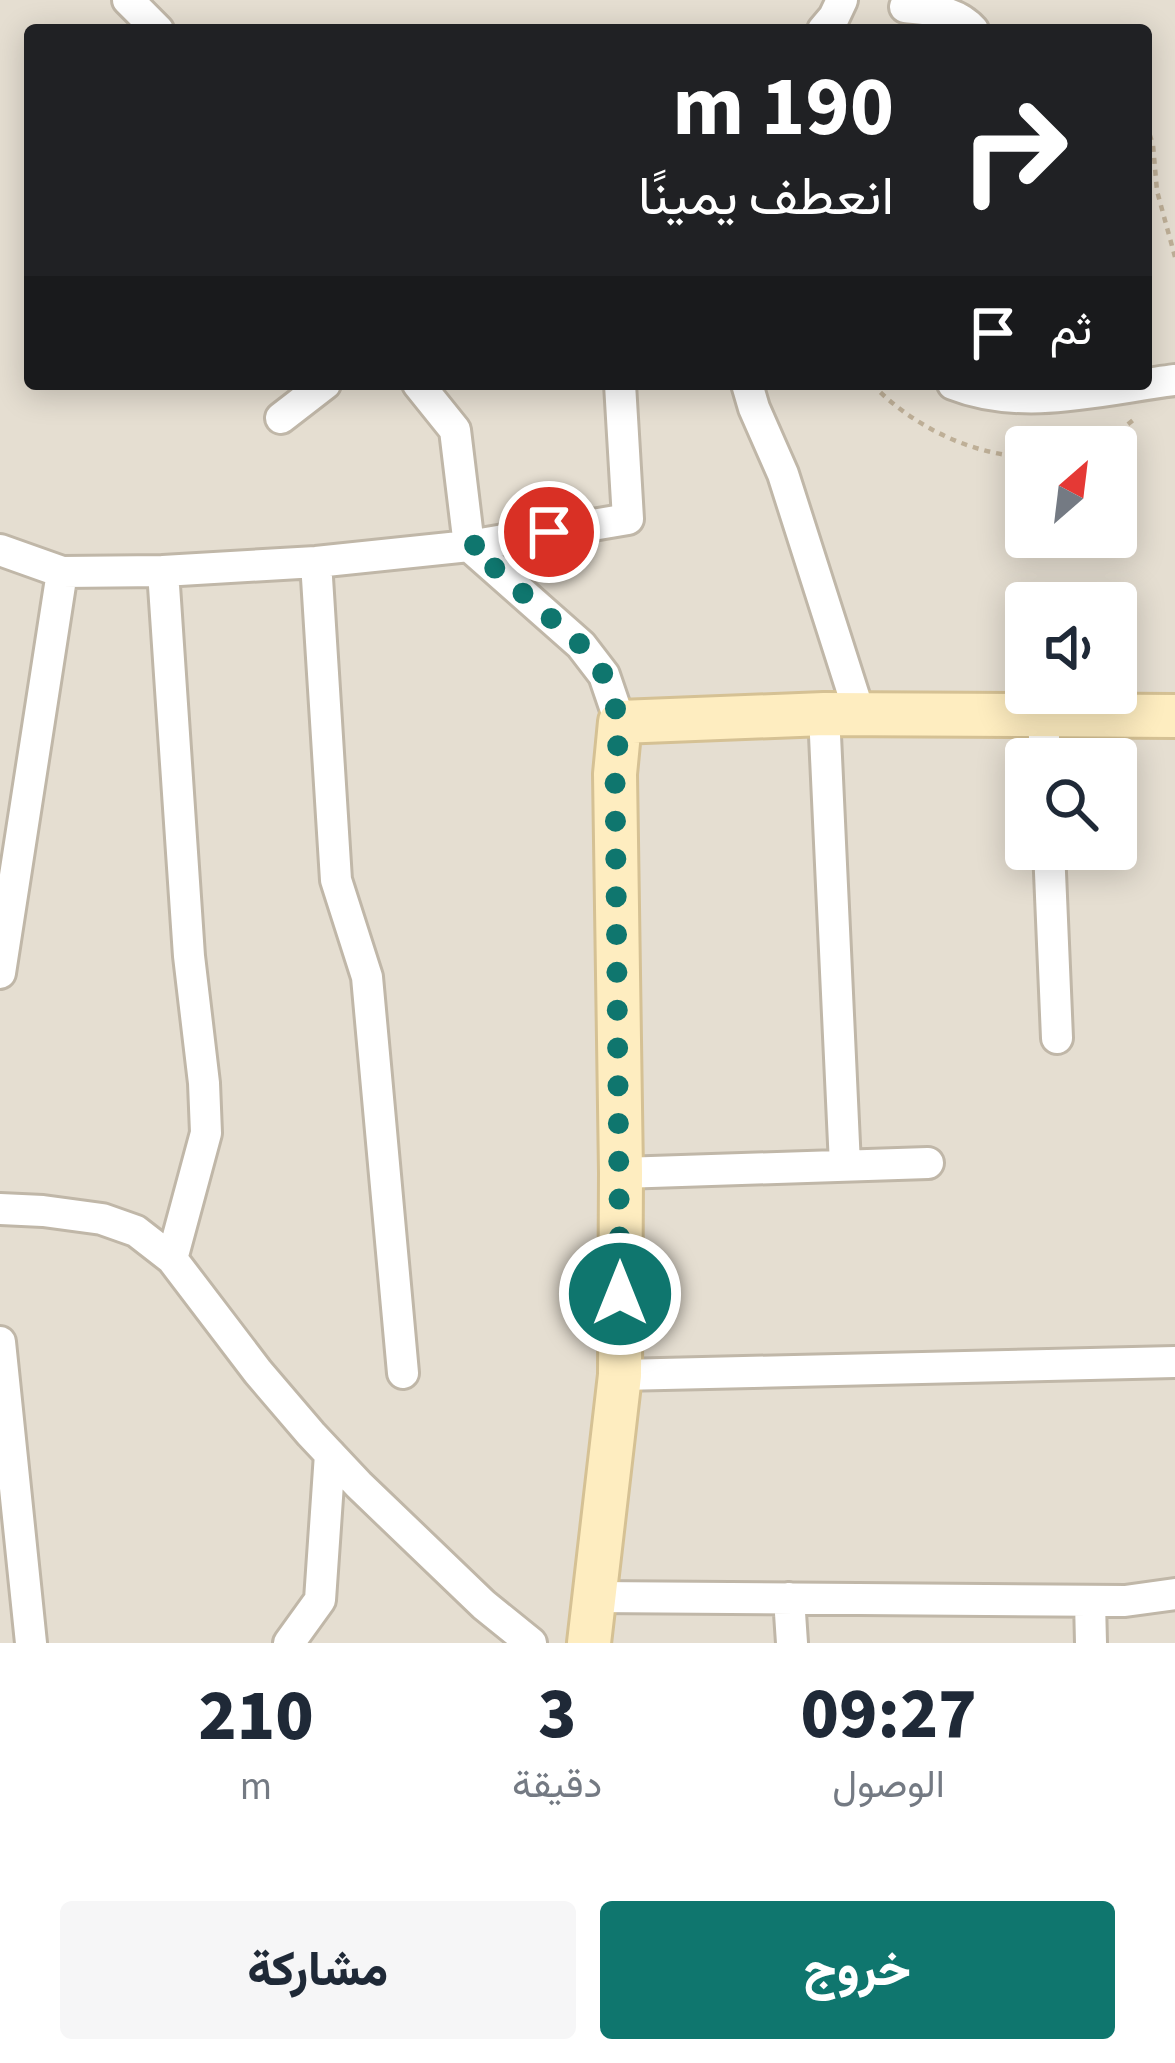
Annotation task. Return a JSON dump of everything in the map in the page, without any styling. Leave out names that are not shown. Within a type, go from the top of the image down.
[{"type":"street","points":[[128,0],[152,24]]},
{"type":"street","points":[[900,12],[948,13],[972,24]]},
{"type":"street","points":[[281,418],[317,390]]},
{"type":"street","points":[[423,390],[454,430],[470,546],[581,645],[604,675],[620,722],[615,774],[620,1375],[589,1643]]},
{"type":"street","points":[[0,550],[62,572],[163,571],[470,546],[628,519],[620,390]]},
{"type":"street","points":[[749,390],[783,474],[842,715],[845,1165]]},
{"type":"street","points":[[976,390],[1029,397],[1103,390]]},
{"type":"street","points":[[316,562],[336,880],[367,976],[403,1373]]},
{"type":"street","points":[[163,571],[206,1133],[172,1258]]},
{"type":"street","points":[[0,973],[62,572]]},
{"type":"street","points":[[620,722],[842,715],[1175,716]]},
{"type":"street","points":[[1043,716],[1044,738]]},
{"type":"street","points":[[1050,870],[1057,1038]]},
{"type":"street","points":[[621,1173],[928,1163]]},
{"type":"street","points":[[0,1209],[102,1219],[136,1231],[172,1258],[258,1372],[330,1454],[484,1605],[531,1643]]},
{"type":"street","points":[[0,1346],[31,1643]]},
{"type":"street","points":[[620,1375],[1175,1362]]},
{"type":"street","points":[[289,1643],[320,1600],[330,1454]]},
{"type":"street","points":[[594,1597],[1125,1601],[1175,1594]]},
{"type":"street","points":[[789,1598],[792,1643]]},
{"type":"street","points":[[1090,1600],[1091,1643]]},
{"type":"path","points":[[1152,142],[1157,191],[1175,257]]},
{"type":"path","points":[[879,390],[922,425],[974,448],[1005,454]]},
{"type":"shaded area","points":[[0,0],[1175,0],[1175,1643],[0,1643]]},
{"type":"route","points":[[549,532],[470,546],[581,645],[604,675],[620,722],[615,774],[620,1294]]}]
